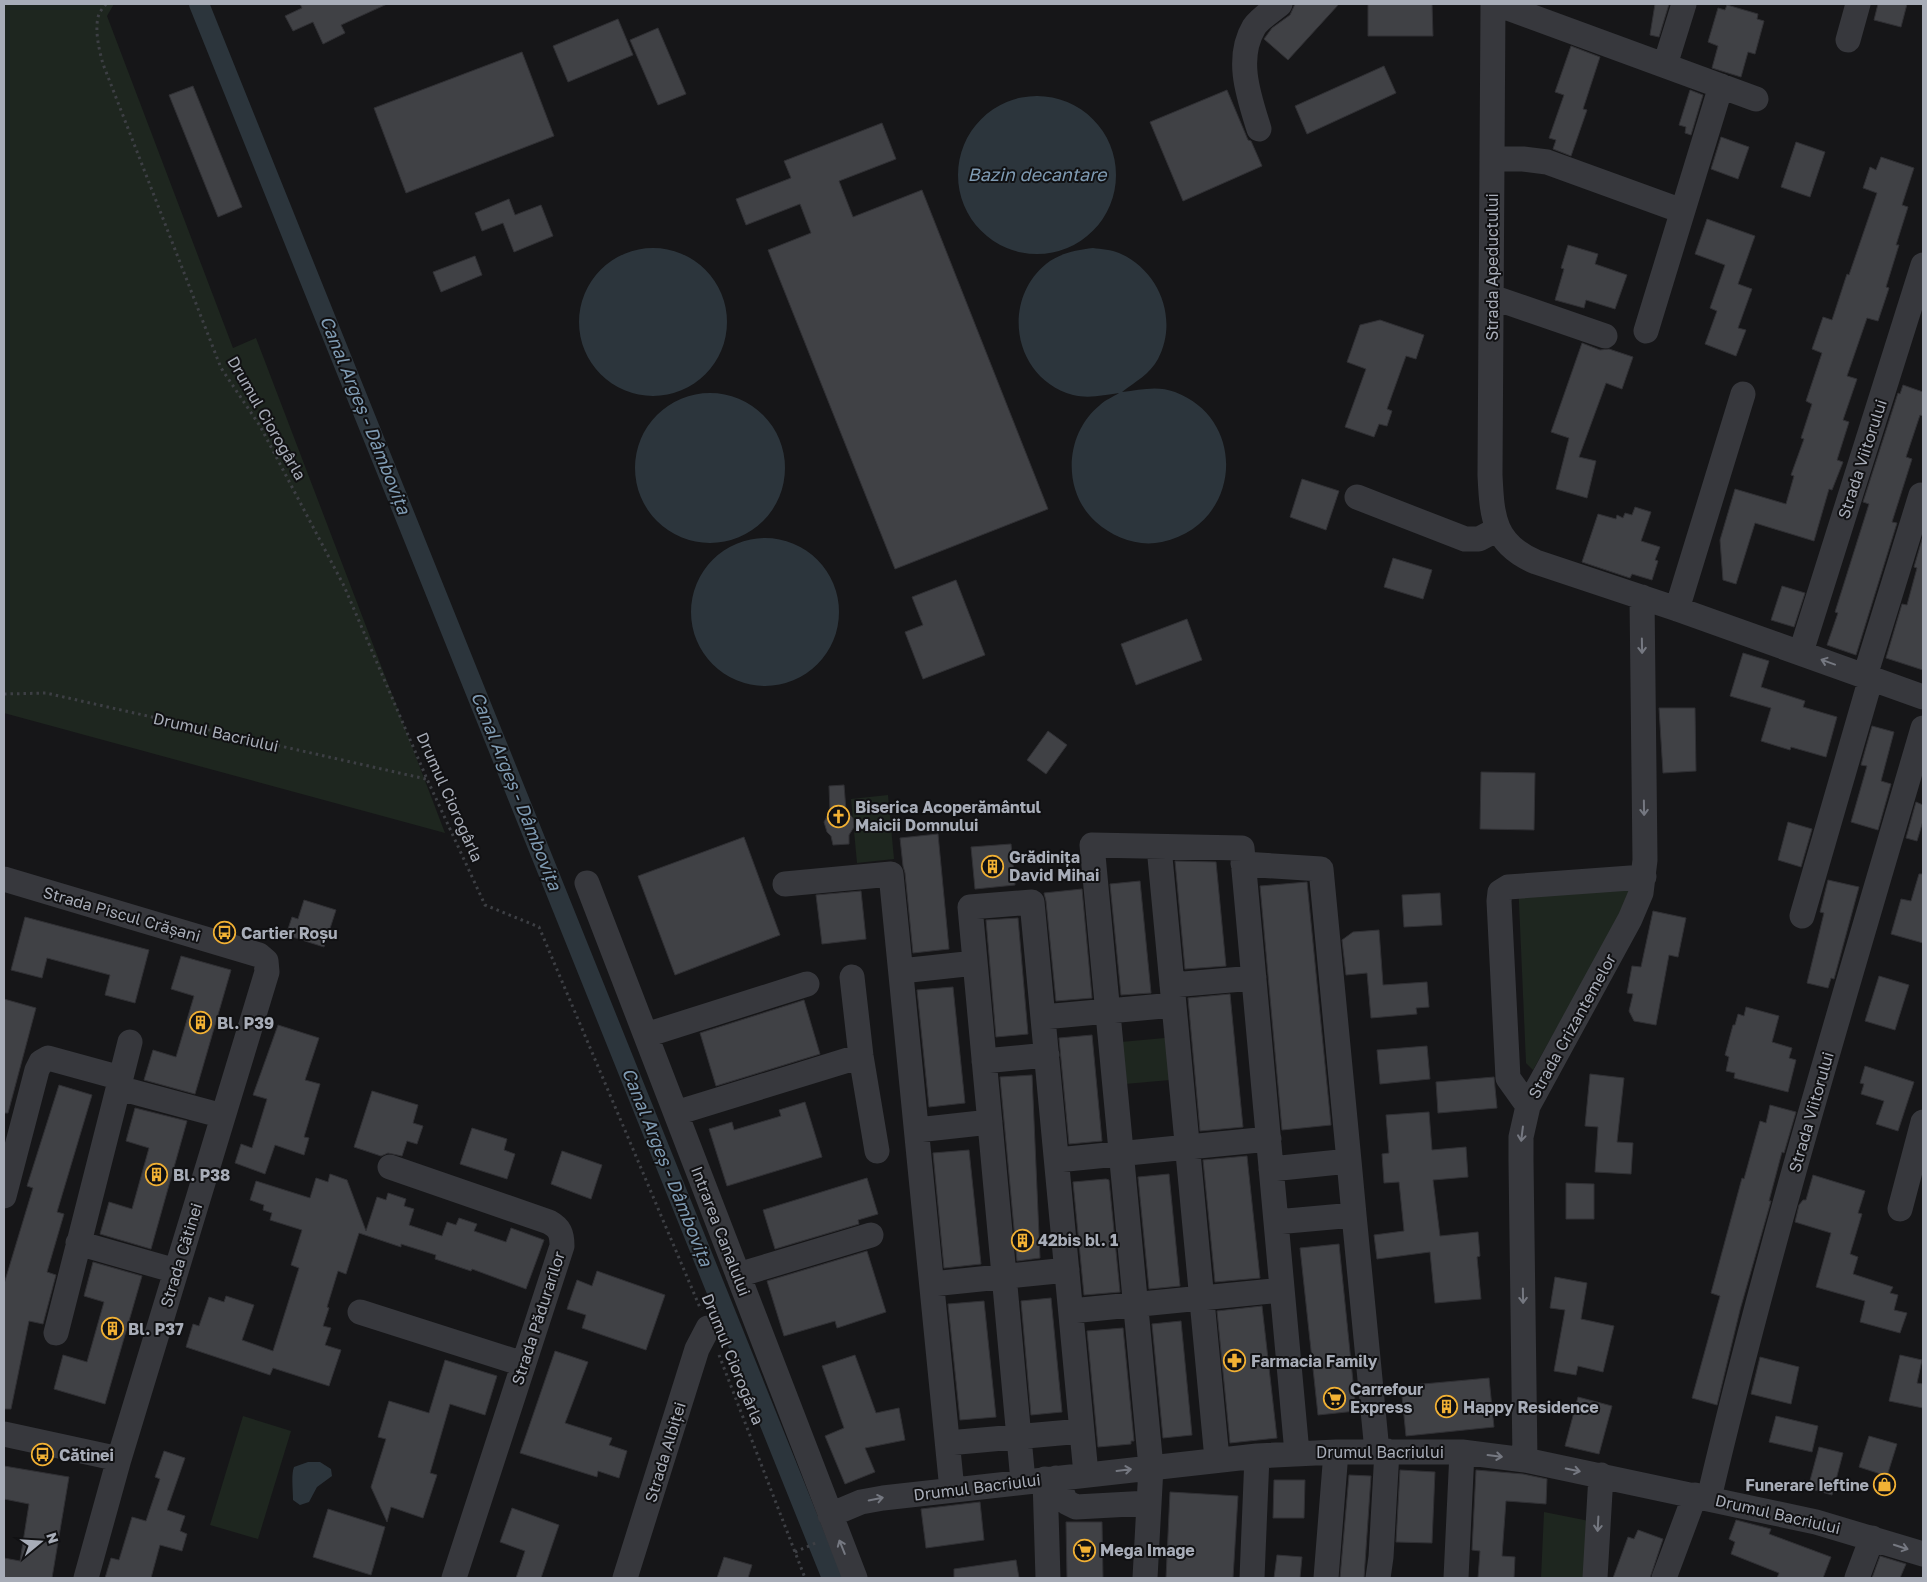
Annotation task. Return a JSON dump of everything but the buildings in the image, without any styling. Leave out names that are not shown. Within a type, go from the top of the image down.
[{"type":"street","points":[[1259,129],[1248,96],[1245,69],[1246,44],[1255,26],[1280,4]]},
{"type":"street","name":"Strada Apeductului","points":[[1493,4],[1490,475],[1492,505],[1498,529]]},
{"type":"street","points":[[1497,4],[1756,99]]},
{"type":"street","points":[[1665,65],[1684,4]]},
{"type":"street","points":[[1848,40],[1858,4]]},
{"type":"street","points":[[1646,331],[1722,86]]},
{"type":"street","points":[[1492,159],[1524,159],[1547,162],[1682,212]]},
{"type":"street","name":"Strada Viitorului","points":[[1801,652],[1923,265]]},
{"type":"street","points":[[1492,297],[1605,336]]},
{"type":"street","points":[[1677,608],[1743,394]]},
{"type":"street","points":[[1802,916],[1868,677],[1921,496]]},
{"type":"street","points":[[1357,497],[1466,539],[1480,539],[1498,529],[1505,541],[1520,555],[1677,608],[1923,696]]},
{"type":"street","name":"Strada Crizantemelor","points":[[1526,1460],[1521,1137],[1528,1106],[1634,912],[1641,893],[1645,860],[1642,597]]},
{"type":"street","name":"Strada Viitorului","points":[[1664,1578],[1702,1497],[1745,1352],[1811,1110],[1923,728]]},
{"type":"street","points":[[1145,1578],[1151,1467],[1092,846],[1242,848],[1297,1453]]},
{"type":"street","points":[[1159,847],[1217,1459]]},
{"type":"street","points":[[1244,864],[1321,869],[1354,1215],[1382,1451],[1381,1557],[1378,1578]]},
{"type":"street","points":[[785,884],[891,874],[952,1490]]},
{"type":"street","points":[[1528,1106],[1508,1078],[1498,901],[1500,892],[1508,887],[1644,877]]},
{"type":"street","name":"Strada Piscul Crășani","points":[[4,879],[260,955],[266,961]]},
{"type":"street","name":"Intrarea Canalului","points":[[587,883],[855,1578]]},
{"type":"street","points":[[1086,1474],[1032,902],[970,907],[1019,1437],[1041,1479],[1066,1502],[1076,1507],[1149,1504]]},
{"type":"street","name":"Strada Cătinei","points":[[86,1578],[119,1459],[267,972],[266,961]]},
{"type":"street","points":[[901,971],[975,963]]},
{"type":"street","points":[[852,977],[861,1056],[877,1152]]},
{"type":"street","points":[[1043,1017],[1108,1011],[1254,978]]},
{"type":"street","points":[[646,1035],[807,984]]},
{"type":"street","points":[[56,1333],[130,1042]]},
{"type":"street","points":[[984,1061],[1047,1055]]},
{"type":"street","points":[[676,1114],[861,1056]]},
{"type":"street","points":[[4,1196],[37,1070],[41,1062],[48,1058],[223,1116]]},
{"type":"street","points":[[917,1130],[990,1122]]},
{"type":"street","points":[[1900,1209],[1923,1122]]},
{"type":"street","points":[[1057,1160],[1268,1139]]},
{"type":"street","points":[[1271,1169],[1349,1161]]},
{"type":"street","name":"Strada Pădurarilor","points":[[390,1167],[549,1222],[558,1227],[562,1235],[562,1246],[454,1578]]},
{"type":"street","points":[[1276,1222],[1354,1215]]},
{"type":"street","points":[[738,1275],[871,1235]]},
{"type":"street","points":[[78,1243],[176,1271]]},
{"type":"street","points":[[932,1284],[1067,1270]]},
{"type":"street","points":[[1071,1311],[1282,1290]]},
{"type":"street","points":[[360,1312],[523,1364]]},
{"type":"street","name":"Strada Albiței","points":[[625,1578],[697,1349],[708,1328]]},
{"type":"street","points":[[948,1443],[1082,1431]]},
{"type":"street","points":[[4,1434],[119,1459]]},
{"type":"street","points":[[1326,1578],[1336,1452]]},
{"type":"street","points":[[1456,1578],[1462,1452]]},
{"type":"street","name":"Drumul Bacriului","points":[[830,1515],[872,1499],[1217,1459],[1297,1453],[1462,1452],[1526,1460],[1816,1522],[1923,1554]]},
{"type":"street","points":[[1252,1578],[1257,1456]]},
{"type":"street","points":[[1595,1578],[1601,1475]]},
{"type":"street","points":[[1041,1479],[1048,1578]]},
{"type":"street","points":[[1857,1578],[1872,1538]]},
{"type":"path","name":"Drumul Ciorogârla","points":[[106,4],[99,14],[98,31],[98,46],[103,64],[222,368],[260,426],[344,586],[427,779],[485,905],[539,927],[708,1328],[805,1578]]},
{"type":"path","name":"Drumul Bacriului","points":[[4,694],[46,693],[427,779]]},
{"type":"shaded area","points":[[4,4],[114,4],[107,16],[233,348],[256,338],[445,833],[4,713]]},
{"type":"shaded area","points":[[888,795],[894,859],[857,863],[851,799]]},
{"type":"shaded area","points":[[1635,871],[1629,897],[1533,1070],[1526,1063],[1518,880]]},
{"type":"shaded area","points":[[1165,1038],[1170,1080],[1125,1084],[1121,1042]]},
{"type":"shaded area","points":[[243,1416],[291,1431],[258,1539],[210,1525]]},
{"type":"shaded area","points":[[1544,1512],[1589,1521],[1587,1578],[1541,1578]]},
{"type":"water","name":"Bazin decantare","points":[[1045,96],[1060,99],[1074,105],[1093,119],[1103,131],[1113,152],[1116,175],[1113,198],[1103,219],[1093,231],[1081,241],[1060,251],[1045,254],[1029,254],[1014,251],[993,241],[971,219],[959,190],[958,167],[961,152],[971,131],[993,109],[1022,97]]},
{"type":"water","points":[[653,248],[668,249],[681,253],[706,269],[722,294],[726,307],[726,337],[722,350],[706,375],[681,391],[668,395],[653,396],[638,395],[625,391],[600,375],[584,350],[580,337],[579,322],[580,307],[584,294],[600,269],[625,253],[638,249]]},
{"type":"water","points":[[1093,248],[1119,253],[1145,271],[1161,297],[1165,312],[1164,344],[1158,359],[1147,373],[1122,392],[1155,388],[1175,392],[1199,406],[1215,425],[1224,447],[1226,471],[1220,494],[1208,515],[1188,532],[1162,542],[1135,542],[1118,537],[1096,522],[1085,510],[1077,495],[1072,463],[1079,431],[1088,417],[1100,405],[1119,393],[1085,397],[1073,395],[1053,386],[1037,373],[1026,357],[1020,338],[1019,318],[1023,298],[1032,280],[1046,264],[1057,257],[1074,251]]},
{"type":"water","points":[[710,393],[739,399],[763,415],[779,439],[785,468],[779,497],[763,521],[739,537],[710,543],[681,537],[657,521],[641,497],[635,468],[641,439],[657,415],[681,399]]},
{"type":"water","points":[[765,538],[780,539],[793,543],[818,559],[834,584],[838,597],[838,627],[834,640],[818,665],[793,681],[780,685],[765,686],[750,685],[737,681],[712,665],[696,640],[692,627],[691,612],[692,597],[696,584],[712,559],[737,543],[750,539]]},
{"type":"water","points":[[308,1462],[320,1462],[331,1469],[332,1476],[317,1487],[309,1502],[300,1505],[293,1500],[293,1470],[294,1467]]},
{"type":"waterway","name":"Canal Argeș - Dâmbovița","points":[[199,4],[832,1578]]},
{"type":"place","name":"Biserica Acoperământul Maicii Domnului","points":[[839,816]]},
{"type":"place","name":"Grădinița David Mihai","points":[[993,866]]},
{"type":"place","name":"Cartier Roșu","points":[[225,933]]},
{"type":"place","name":"Bl. P39","points":[[201,1023]]},
{"type":"place","name":"Bl. P38","points":[[157,1175]]},
{"type":"place","name":"42bis bl. 1","points":[[1022,1240]]},
{"type":"place","name":"Bl. P37","points":[[112,1329]]},
{"type":"place","name":"Farmacia Family","points":[[1235,1361]]},
{"type":"place","name":"Carrefour Express","points":[[1334,1398]]},
{"type":"place","name":"Happy Residence","points":[[1447,1407]]},
{"type":"place","name":"Cătinei","points":[[43,1455]]},
{"type":"place","name":"Funerare Ieftine","points":[[1885,1485]]},
{"type":"place","name":"Mega Image","points":[[1084,1550]]}]
